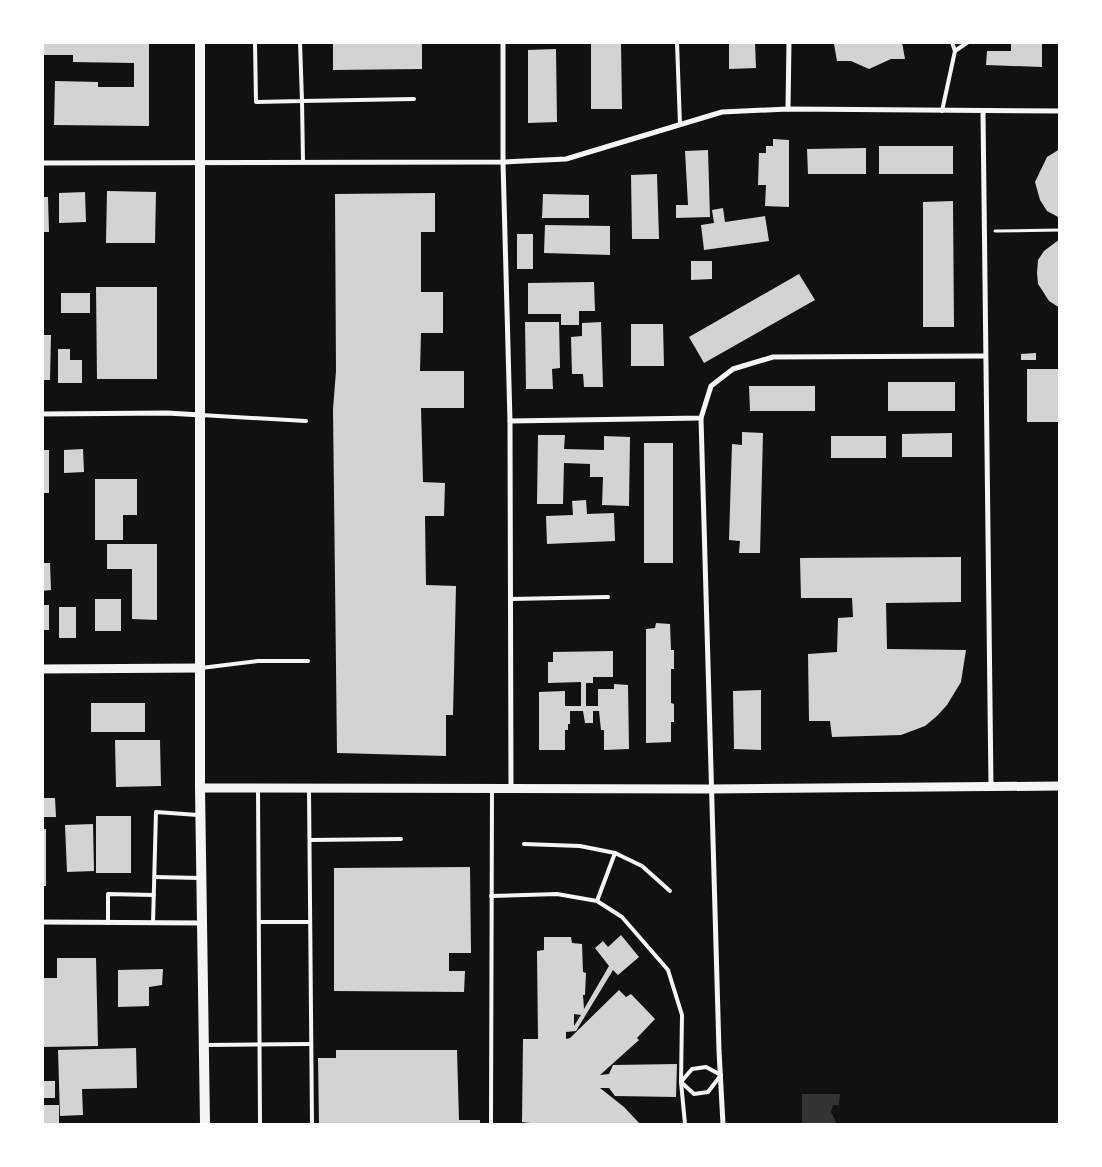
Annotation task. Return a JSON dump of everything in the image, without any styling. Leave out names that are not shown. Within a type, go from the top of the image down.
[{"type":"main road","points":[[200,42],[200,815],[205,1124]]},
{"type":"street","points":[[503,42],[503,162],[510,421],[511,790]]},
{"type":"street","points":[[788,108],[789,42]]},
{"type":"street","points":[[42,163],[200,161],[503,162],[566,159],[722,112],[788,108],[983,112],[1060,111]]},
{"type":"street","points":[[983,112],[991,787]]},
{"type":"street","points":[[724,1124],[711,789],[702,418],[711,386],[733,369],[773,357],[985,356]]},
{"type":"street","points":[[42,414],[166,413],[201,415]]},
{"type":"street","points":[[510,421],[702,418]]},
{"type":"street","points":[[42,669],[201,668]]},
{"type":"street","points":[[200,788],[511,790],[1060,786]]},
{"type":"street","points":[[42,922],[203,923]]},
{"type":"lane","points":[[255,42],[256,102],[414,99]]},
{"type":"lane","points":[[300,42],[303,161]]},
{"type":"lane","points":[[677,42],[680,124]]},
{"type":"lane","points":[[942,111],[955,51],[952,42]]},
{"type":"lane","points":[[955,51],[968,42]]},
{"type":"lane","points":[[201,415],[306,421]]},
{"type":"lane","points":[[511,599],[608,597]]},
{"type":"lane","points":[[201,668],[258,661],[308,661]]},
{"type":"lane","points":[[258,788],[260,1124]]},
{"type":"lane","points":[[309,789],[312,1124]]},
{"type":"lane","points":[[491,1124],[492,789]]},
{"type":"lane","points":[[154,923],[156,812],[200,815]]},
{"type":"lane","points":[[310,840],[401,839]]},
{"type":"lane","points":[[524,844],[580,846],[615,853],[642,866],[670,891]]},
{"type":"lane","points":[[597,901],[615,853]]},
{"type":"lane","points":[[155,877],[202,878]]},
{"type":"lane","points":[[108,923],[108,894],[154,895]]},
{"type":"lane","points":[[491,896],[557,894],[597,901],[622,917],[668,970],[682,1015],[681,1082],[685,1124]]},
{"type":"lane","points":[[259,922],[310,922]]},
{"type":"lane","points":[[204,1045],[311,1044]]},
{"type":"lane","points":[[706,1067],[721,1076],[708,1092],[694,1094],[681,1082],[692,1069],[706,1067]]},
{"type":"path","points":[[984,231],[1060,230]]},
{"type":"shaded area","points":[[802,1094],[840,1094],[839,1105],[833,1105],[831,1112],[837,1124],[802,1124]]},
{"type":"building","points":[[42,42],[149,42],[149,126],[54,125],[55,81],[98,82],[98,87],[134,87],[134,63],[73,62],[73,55],[42,55]]},
{"type":"building","points":[[333,42],[422,42],[422,69],[333,70]]},
{"type":"building","points":[[591,42],[621,42],[622,109],[591,109]]},
{"type":"building","points":[[729,42],[755,42],[756,68],[729,69]]},
{"type":"building","points":[[825,42],[902,42],[905,59],[891,59],[869,69],[851,61],[837,61],[834,44],[825,44]]},
{"type":"building","points":[[1011,42],[1042,42],[1042,67],[986,65],[987,51],[1011,51]]},
{"type":"building","points":[[556,49],[557,122],[528,123],[528,50]]},
{"type":"building","points":[[773,139],[789,140],[789,207],[765,206],[766,185],[758,185],[759,153],[766,153],[766,146],[773,146]]},
{"type":"building","points":[[879,146],[953,146],[953,174],[879,174]]},
{"type":"building","points":[[866,148],[866,174],[808,174],[807,149]]},
{"type":"building","points":[[1060,149],[1060,218],[1047,211],[1040,200],[1035,182],[1047,157]]},
{"type":"building","points":[[708,150],[710,217],[676,218],[676,205],[688,205],[685,151]]},
{"type":"building","points":[[657,174],[659,239],[632,239],[631,175]]},
{"type":"building","points":[[107,191],[156,192],[155,243],[106,243]]},
{"type":"building","points":[[85,192],[86,222],[59,223],[59,193]]},
{"type":"building","points":[[435,193],[435,232],[421,232],[421,292],[443,292],[443,333],[421,333],[420,371],[464,371],[464,408],[421,408],[423,482],[445,483],[444,516],[425,516],[426,585],[456,586],[453,715],[446,715],[446,756],[337,753],[333,409],[336,371],[335,194]]},
{"type":"building","points":[[543,194],[589,195],[589,218],[542,218]]},
{"type":"building","points":[[42,197],[48,197],[49,232],[42,232]]},
{"type":"building","points":[[953,201],[954,327],[923,327],[923,202]]},
{"type":"building","points":[[723,208],[725,222],[765,216],[769,241],[704,250],[701,225],[714,223],[712,210]]},
{"type":"building","points":[[545,225],[610,226],[610,255],[544,253]]},
{"type":"building","points":[[517,234],[533,234],[533,269],[517,269]]},
{"type":"building","points":[[1060,239],[1060,308],[1049,301],[1038,284],[1037,273],[1038,260],[1044,251]]},
{"type":"building","points":[[691,261],[712,261],[712,279],[691,280]]},
{"type":"building","points":[[799,274],[815,300],[704,363],[689,337]]},
{"type":"building","points":[[594,282],[595,311],[579,311],[579,325],[561,325],[561,314],[528,314],[528,283]]},
{"type":"building","points":[[96,287],[157,287],[157,379],[97,379]]},
{"type":"building","points":[[61,293],[90,293],[90,313],[61,313]]},
{"type":"building","points":[[525,322],[559,322],[560,368],[552,369],[553,389],[526,389]]},
{"type":"building","points":[[601,322],[603,387],[584,387],[583,374],[572,374],[571,337],[582,336],[582,323]]},
{"type":"building","points":[[631,324],[663,324],[664,366],[631,366]]},
{"type":"building","points":[[42,335],[51,335],[50,380],[42,380]]},
{"type":"building","points":[[58,349],[70,349],[70,360],[82,360],[82,383],[58,383]]},
{"type":"building","points":[[1036,353],[1036,360],[1021,360],[1021,354]]},
{"type":"building","points":[[1027,369],[1060,369],[1060,422],[1027,422]]},
{"type":"building","points":[[888,382],[955,382],[955,411],[888,411]]},
{"type":"building","points":[[749,386],[815,386],[815,411],[750,411]]},
{"type":"building","points":[[742,432],[763,433],[760,553],[739,553],[740,541],[729,540],[732,444],[742,445]]},
{"type":"building","points":[[952,433],[952,457],[902,457],[902,434]]},
{"type":"building","points":[[538,435],[565,435],[564,449],[604,450],[604,436],[630,437],[629,506],[602,505],[603,477],[590,477],[590,464],[564,463],[563,504],[537,504]]},
{"type":"building","points":[[831,436],[886,436],[886,458],[831,458]]},
{"type":"building","points":[[644,443],[673,443],[673,563],[644,563]]},
{"type":"building","points":[[83,449],[84,472],[64,473],[64,450]]},
{"type":"building","points":[[42,450],[49,450],[49,493],[42,493]]},
{"type":"building","points":[[95,479],[137,479],[137,515],[123,515],[123,540],[95,540]]},
{"type":"building","points":[[586,500],[587,514],[614,513],[615,541],[547,544],[546,516],[573,515],[572,501]]},
{"type":"building","points":[[107,544],[157,544],[157,620],[132,619],[132,569],[107,569]]},
{"type":"building","points":[[961,557],[961,602],[886,603],[887,649],[966,650],[961,682],[947,705],[937,716],[925,726],[901,735],[832,737],[830,721],[809,721],[808,654],[837,652],[838,618],[853,617],[852,598],[801,598],[800,558]]},
{"type":"building","points":[[42,563],[50,563],[51,590],[42,591]]},
{"type":"building","points":[[95,599],[121,599],[121,631],[95,631]]},
{"type":"building","points":[[42,605],[49,605],[49,630],[42,630]]},
{"type":"building","points":[[59,607],[76,607],[76,638],[59,638]]},
{"type":"building","points":[[656,623],[670,624],[671,650],[674,650],[674,669],[671,669],[671,703],[674,704],[674,722],[671,722],[671,742],[646,743],[646,629],[655,628]]},
{"type":"building","points":[[613,651],[613,677],[593,677],[593,683],[586,683],[586,706],[598,706],[598,689],[614,689],[614,684],[628,685],[629,749],[604,750],[604,730],[601,730],[599,711],[593,711],[593,723],[585,723],[583,711],[570,711],[570,724],[568,724],[568,730],[565,730],[565,750],[539,750],[539,692],[565,691],[565,706],[581,706],[581,682],[548,683],[548,662],[553,662],[553,652]]},
{"type":"building","points":[[761,690],[761,750],[734,749],[733,691]]},
{"type":"building","points":[[91,703],[145,703],[145,732],[91,732]]},
{"type":"building","points":[[115,740],[160,740],[161,786],[116,787]]},
{"type":"building","points":[[42,798],[55,798],[56,817],[42,817]]},
{"type":"building","points":[[96,816],[131,816],[131,873],[96,873]]},
{"type":"building","points":[[93,824],[94,871],[67,872],[65,825]]},
{"type":"building","points":[[42,829],[46,829],[46,886],[42,886]]},
{"type":"building","points":[[470,867],[471,953],[449,953],[449,971],[465,971],[464,992],[334,991],[334,868]]},
{"type":"building","points":[[621,935],[639,957],[618,975],[613,970],[576,1031],[566,1032],[566,1039],[570,1038],[619,990],[626,997],[631,994],[655,1019],[637,1038],[639,1040],[600,1075],[609,1074],[613,1065],[677,1064],[676,1097],[615,1096],[609,1088],[600,1088],[624,1107],[640,1124],[538,1124],[522,1122],[523,1039],[538,1039],[537,951],[544,950],[544,937],[571,937],[572,943],[582,944],[583,972],[586,973],[585,995],[583,995],[584,1009],[609,966],[595,948],[603,941],[608,947]],"holes":[[[574,1014],[581,1015],[574,1026]]]},
{"type":"building","points":[[57,958],[96,958],[98,1046],[42,1047],[42,978],[57,978]]},
{"type":"building","points":[[163,969],[162,985],[149,987],[149,1006],[118,1007],[118,970]]},
{"type":"building","points":[[136,1048],[137,1088],[82,1089],[83,1115],[60,1116],[58,1050]]},
{"type":"building","points":[[336,1050],[457,1050],[459,1120],[480,1120],[480,1124],[319,1124],[318,1058],[336,1058]]},
{"type":"building","points":[[42,1081],[55,1081],[55,1098],[42,1098]]},
{"type":"building","points":[[42,1105],[59,1105],[59,1124],[42,1124]]}]
